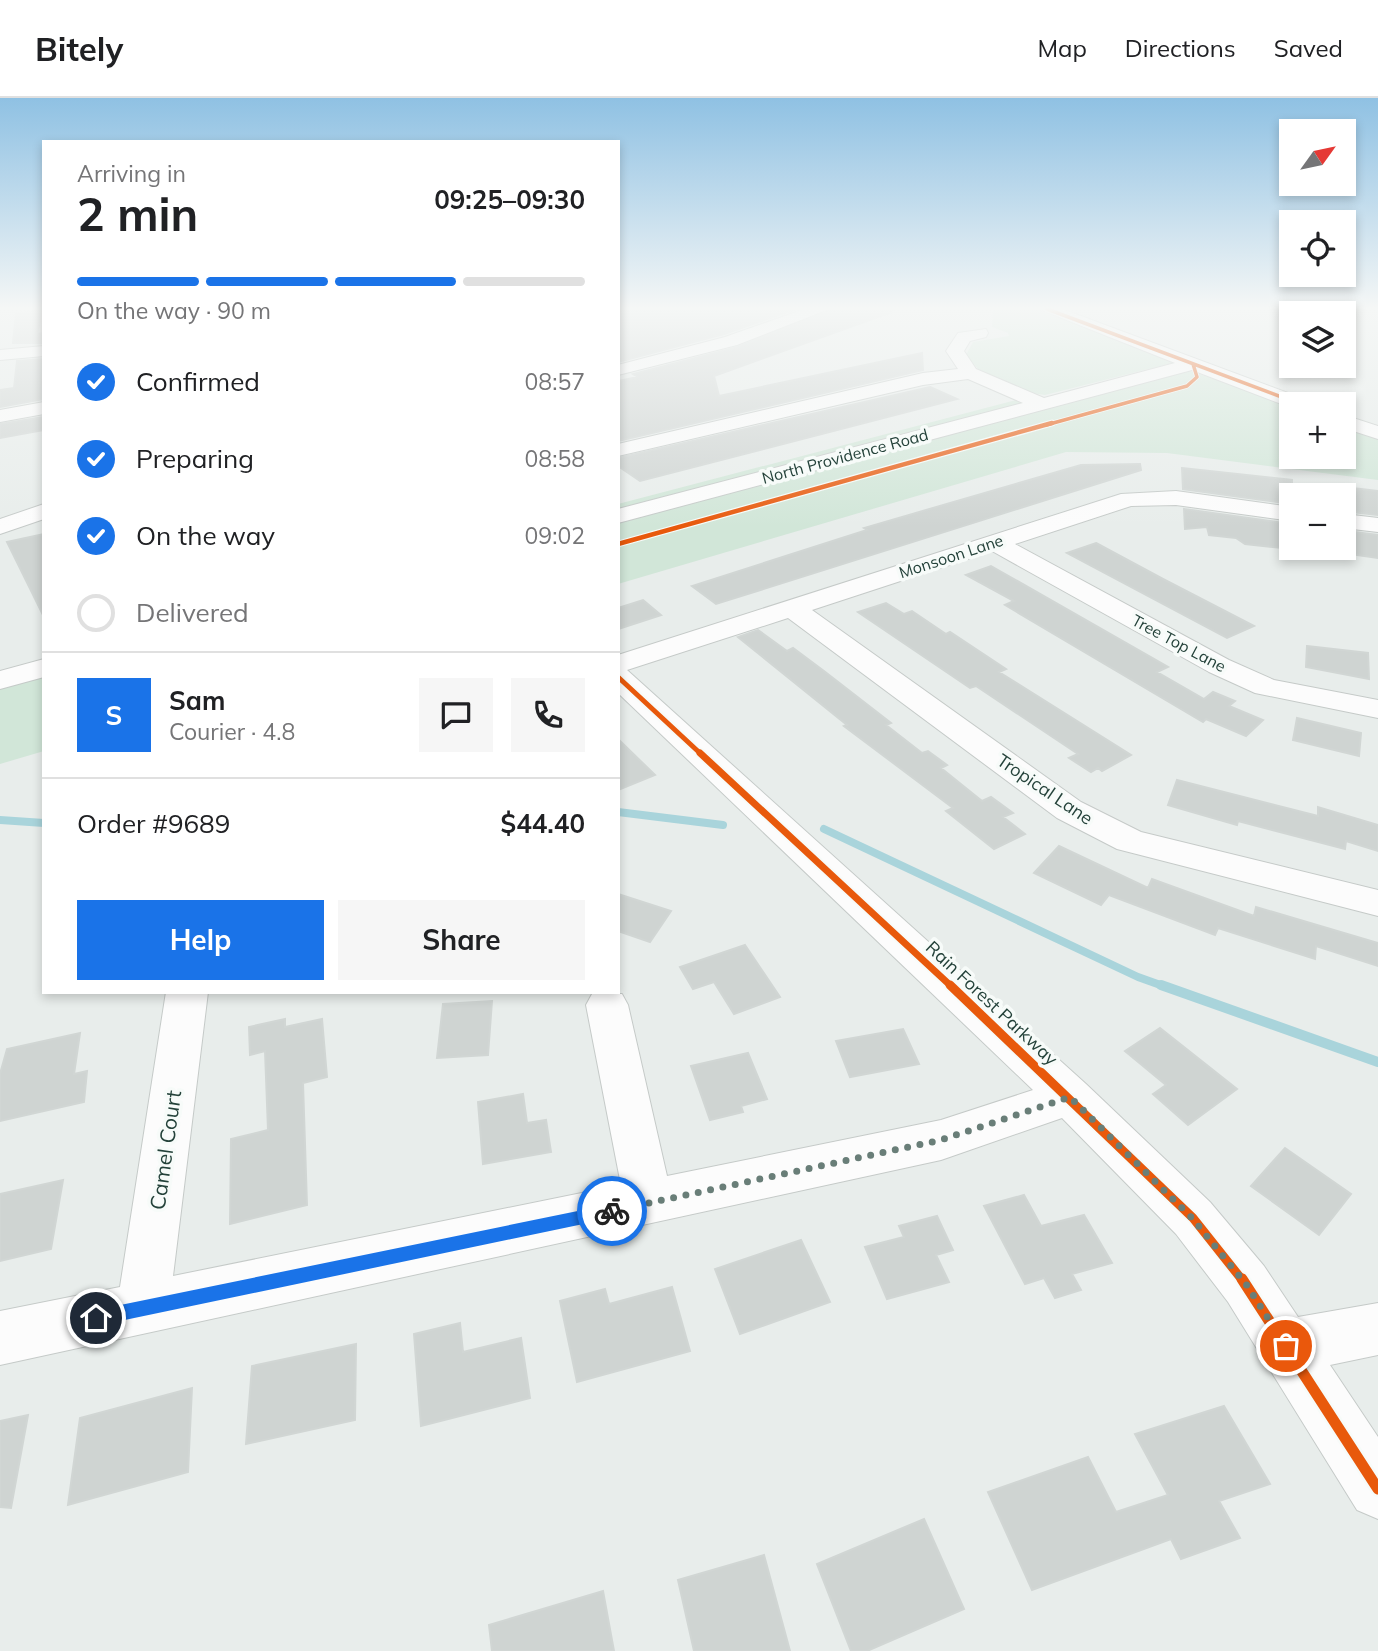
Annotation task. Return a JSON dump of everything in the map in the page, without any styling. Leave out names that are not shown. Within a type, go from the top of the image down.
[{"type":"street","points":[[620,450],[912,381]]},
{"type":"street","points":[[990,381],[1042,404]]},
{"type":"street","name":"North Providence Road","points":[[620,515],[1127,381]]},
{"type":"street","points":[[1240,381],[1279,396]]},
{"type":"street","points":[[0,416],[42,408]]},
{"type":"street","points":[[1356,425],[1378,433]]},
{"type":"street","name":"Monsoon Lane","points":[[620,663],[1129,499],[1176,498],[1279,512]]},
{"type":"street","points":[[0,527],[42,512]]},
{"type":"street","points":[[1356,522],[1378,525]]},
{"type":"street","name":"Tree Top Lane","points":[[993,542],[1219,666],[1266,687],[1378,709]]},
{"type":"street","name":"Tropical Lane","points":[[790,607],[1069,810],[1130,841],[1378,903]]},
{"type":"street","points":[[2,673],[42,668]]},
{"type":"street","name":"Rain Forest Parkway","points":[[620,679],[1070,1097],[1192,1218],[1246,1284],[1378,1489]]},
{"type":"street","name":"Camel Court","points":[[143,1308],[187,994]]},
{"type":"street","points":[[607,1005],[649,1203]]},
{"type":"street","points":[[0,1338],[941,1140],[1070,1097]]},
{"type":"street","points":[[1286,1346],[1378,1329]]},
{"type":"green space","points":[[1003,381],[1099,381],[1045,395],[1025,392]]},
{"type":"green space","points":[[1144,381],[1221,381],[1279,401],[1279,467],[1167,453],[1066,452],[620,583],[620,520]]},
{"type":"green space","points":[[1020,399],[1020,404],[1013,407],[620,509],[620,503]]},
{"type":"green space","points":[[1356,430],[1378,438],[1378,480],[1292,469],[1356,469]]},
{"type":"green space","points":[[42,676],[42,752],[0,764],[0,687]]},
{"type":"building","points":[[15,381],[42,381],[42,399],[0,407],[0,390],[14,388]]},
{"type":"building","points":[[620,381],[715,381],[719,396],[788,381],[874,381],[620,441]]},
{"type":"building","points":[[930,387],[957,399],[640,481],[620,467],[620,458]]},
{"type":"building","points":[[42,417],[42,430],[0,438],[0,424]]},
{"type":"building","points":[[1140,464],[1141,470],[716,604],[692,586],[867,530],[864,528],[1081,465]]},
{"type":"building","points":[[1182,468],[1292,480],[1292,483],[1279,483],[1279,502],[1183,489]]},
{"type":"building","points":[[1356,488],[1378,491],[1378,515],[1356,512]]},
{"type":"building","points":[[1184,509],[1279,522],[1279,548],[1245,544],[1236,538],[1209,535],[1207,527],[1185,529]]},
{"type":"building","points":[[1356,532],[1378,535],[1378,558],[1356,555]]},
{"type":"building","points":[[42,534],[42,613],[7,542]]},
{"type":"building","points":[[1096,543],[1254,626],[1227,638],[1067,553]]},
{"type":"building","points":[[991,566],[1168,667],[1157,672],[1204,699],[1213,692],[1235,701],[1229,706],[1263,720],[1246,736],[1206,719],[1203,722],[1005,605],[1014,601],[966,575]]},
{"type":"building","points":[[643,600],[661,615],[620,628],[620,607]]},
{"type":"building","points":[[886,603],[904,614],[912,611],[946,634],[950,632],[1006,669],[999,672],[1131,755],[1102,771],[1098,768],[1091,772],[1069,758],[1078,754],[976,686],[970,688],[858,612]]},
{"type":"building","points":[[758,630],[787,651],[793,648],[824,671],[891,723],[886,725],[922,753],[928,751],[947,765],[941,768],[982,801],[991,797],[1013,813],[1003,817],[1025,834],[994,849],[946,811],[953,808],[844,726],[847,725],[738,637]]},
{"type":"building","points":[[1307,646],[1368,653],[1369,679],[1306,667]]},
{"type":"building","points":[[1297,718],[1361,733],[1359,756],[1293,740]]},
{"type":"building","points":[[620,741],[655,775],[620,789]]},
{"type":"building","points":[[1177,780],[1318,816],[1318,807],[1378,825],[1378,851],[1346,841],[1345,849],[1238,821],[1237,825],[1168,805]]},
{"type":"building","points":[[1059,846],[1148,888],[1152,879],[1254,916],[1256,907],[1378,943],[1378,966],[1316,946],[1315,959],[1218,928],[1215,935],[1109,895],[1101,905],[1034,873]]},
{"type":"building","points":[[620,895],[671,911],[650,942],[620,932]]},
{"type":"building","points":[[745,945],[780,997],[734,1014],[714,982],[693,989],[680,967]]},
{"type":"building","points":[[492,1001],[488,1055],[437,1058],[443,1004]]},
{"type":"building","points":[[285,1019],[285,1027],[322,1019],[327,1077],[303,1083],[307,1205],[230,1224],[231,1139],[268,1130],[265,1051],[250,1055],[249,1027]]},
{"type":"building","points":[[1160,1028],[1237,1089],[1188,1125],[1153,1094],[1166,1085],[1125,1051]]},
{"type":"building","points":[[903,1029],[919,1064],[850,1077],[836,1041]]},
{"type":"building","points":[[80,1033],[74,1074],[87,1071],[84,1102],[0,1121],[0,1074],[7,1049]]},
{"type":"building","points":[[748,1053],[767,1099],[741,1106],[743,1112],[710,1120],[691,1066]]},
{"type":"building","points":[[523,1094],[527,1123],[546,1120],[551,1152],[483,1164],[478,1102]]},
{"type":"building","points":[[1285,1148],[1351,1194],[1319,1235],[1251,1186]]},
{"type":"building","points":[[63,1180],[51,1249],[0,1261],[0,1194]]},
{"type":"building","points":[[1024,1195],[1041,1226],[1084,1215],[1112,1263],[1072,1274],[1081,1290],[1055,1298],[1044,1278],[1025,1284],[984,1206]]},
{"type":"building","points":[[937,1216],[953,1250],[936,1255],[949,1282],[887,1299],[865,1247],[904,1237],[899,1226]]},
{"type":"building","points":[[801,1240],[830,1302],[740,1334],[715,1269]]},
{"type":"building","points":[[672,1287],[690,1351],[577,1382],[560,1301],[605,1289],[609,1304]]},
{"type":"building","points":[[460,1323],[463,1352],[521,1338],[530,1398],[421,1426],[414,1334]]},
{"type":"building","points":[[356,1344],[355,1420],[246,1444],[252,1366]]},
{"type":"building","points":[[192,1388],[188,1472],[68,1505],[80,1418]]},
{"type":"building","points":[[1224,1406],[1270,1484],[1219,1501],[1240,1538],[1181,1559],[1171,1539],[1032,1590],[988,1492],[1088,1457],[1116,1512],[1168,1495],[1135,1434]]},
{"type":"building","points":[[28,1415],[11,1508],[0,1507],[0,1421]]},
{"type":"building","points":[[924,1519],[964,1609],[867,1651],[851,1651],[817,1564]]},
{"type":"building","points":[[764,1555],[790,1651],[694,1651],[678,1580]]},
{"type":"building","points":[[603,1591],[614,1651],[492,1651],[489,1625]]},
{"type":"waterway","points":[[620,812],[723,825]]},
{"type":"waterway","points":[[0,820],[42,823]]},
{"type":"waterway","points":[[824,829],[1138,977],[1166,987]]},
{"type":"waterway","points":[[1161,985],[1378,1062]]},
{"type":"cycle path","points":[[620,543],[1187,386],[1192,381]]},
{"type":"cycle path","points":[[1240,381],[1279,396]]},
{"type":"cycle path","points":[[620,679],[1070,1097],[1193,1218],[1246,1284],[1378,1489]]},
{"type":"way so far","points":[[612,1211],[941,1140],[1070,1097],[1144,1167],[1192,1218],[1246,1284],[1286,1346]]},
{"type":"route","points":[[96,1318],[612,1211]]}]
